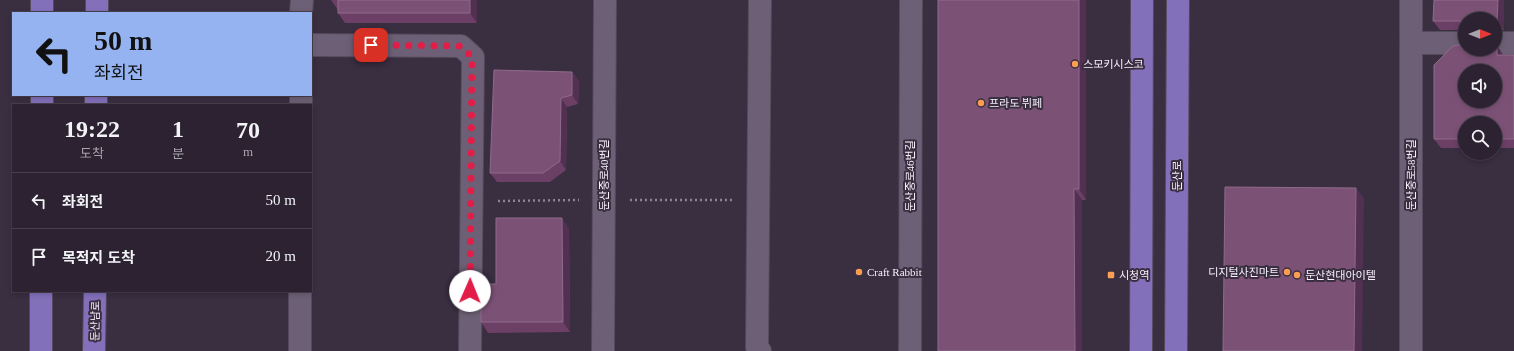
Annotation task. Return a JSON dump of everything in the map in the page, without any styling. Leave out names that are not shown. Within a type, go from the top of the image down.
[{"type":"main road","points":[[42,0],[42,12]]},
{"type":"main road","points":[[97,0],[97,12]]},
{"type":"main road","points":[[1141,351],[1142,0]]},
{"type":"main road","name":"둔산로","points":[[1176,351],[1178,0]]},
{"type":"main road","points":[[41,292],[41,351]]},
{"type":"main road","name":"둔산남로","points":[[94,351],[95,292]]},
{"type":"street","points":[[301,12],[302,0]]},
{"type":"street","name":"둔산중로40번길","points":[[603,351],[605,0]]},
{"type":"street","points":[[760,0],[757,347],[760,351]]},
{"type":"street","name":"둔산중로46번길","points":[[910,351],[911,0]]},
{"type":"street","name":"둔산중로58번길","points":[[1411,0],[1411,351]]},
{"type":"street","points":[[1411,43],[1458,43]]},
{"type":"street","points":[[1502,43],[1514,43]]},
{"type":"street","points":[[312,45],[461,46],[472,57],[470,351]]},
{"type":"street","points":[[300,292],[300,351]]},
{"type":"building","points":[[338,0],[470,0],[470,13],[338,13]]},
{"type":"building","points":[[938,0],[1079,0],[1079,189],[1074,189],[1075,351],[938,351]]},
{"type":"building","points":[[1434,0],[1498,0],[1497,12],[1458,12],[1458,21],[1433,21]]},
{"type":"building","points":[[1458,45],[1458,56],[1514,55],[1514,139],[1502,139],[1502,116],[1458,116],[1458,139],[1434,139],[1434,65],[1453,46]]},
{"type":"building","points":[[494,70],[572,72],[572,95],[561,98],[560,161],[543,173],[490,173]]},
{"type":"building","name":"둔산현대아이텔","points":[[1225,187],[1356,188],[1354,351],[1223,351]]},
{"type":"building","points":[[496,218],[562,218],[563,322],[481,322],[481,284],[496,284]]},
{"type":"place","name":"스모키시스코","points":[[1075,64]]},
{"type":"place","name":"프라도 뷔페","points":[[981,103]]},
{"type":"place","name":"Craft Rabbit","points":[[859,272]]},
{"type":"place","name":"디지털사진마트","points":[[1287,272]]},
{"type":"place","name":"시청역","points":[[1111,275]]},
{"type":"place","name":"둔산현대아이텔","points":[[1297,275]]},
{"type":"route","points":[[371,45],[461,46],[472,57],[472,201],[470,291]]}]
